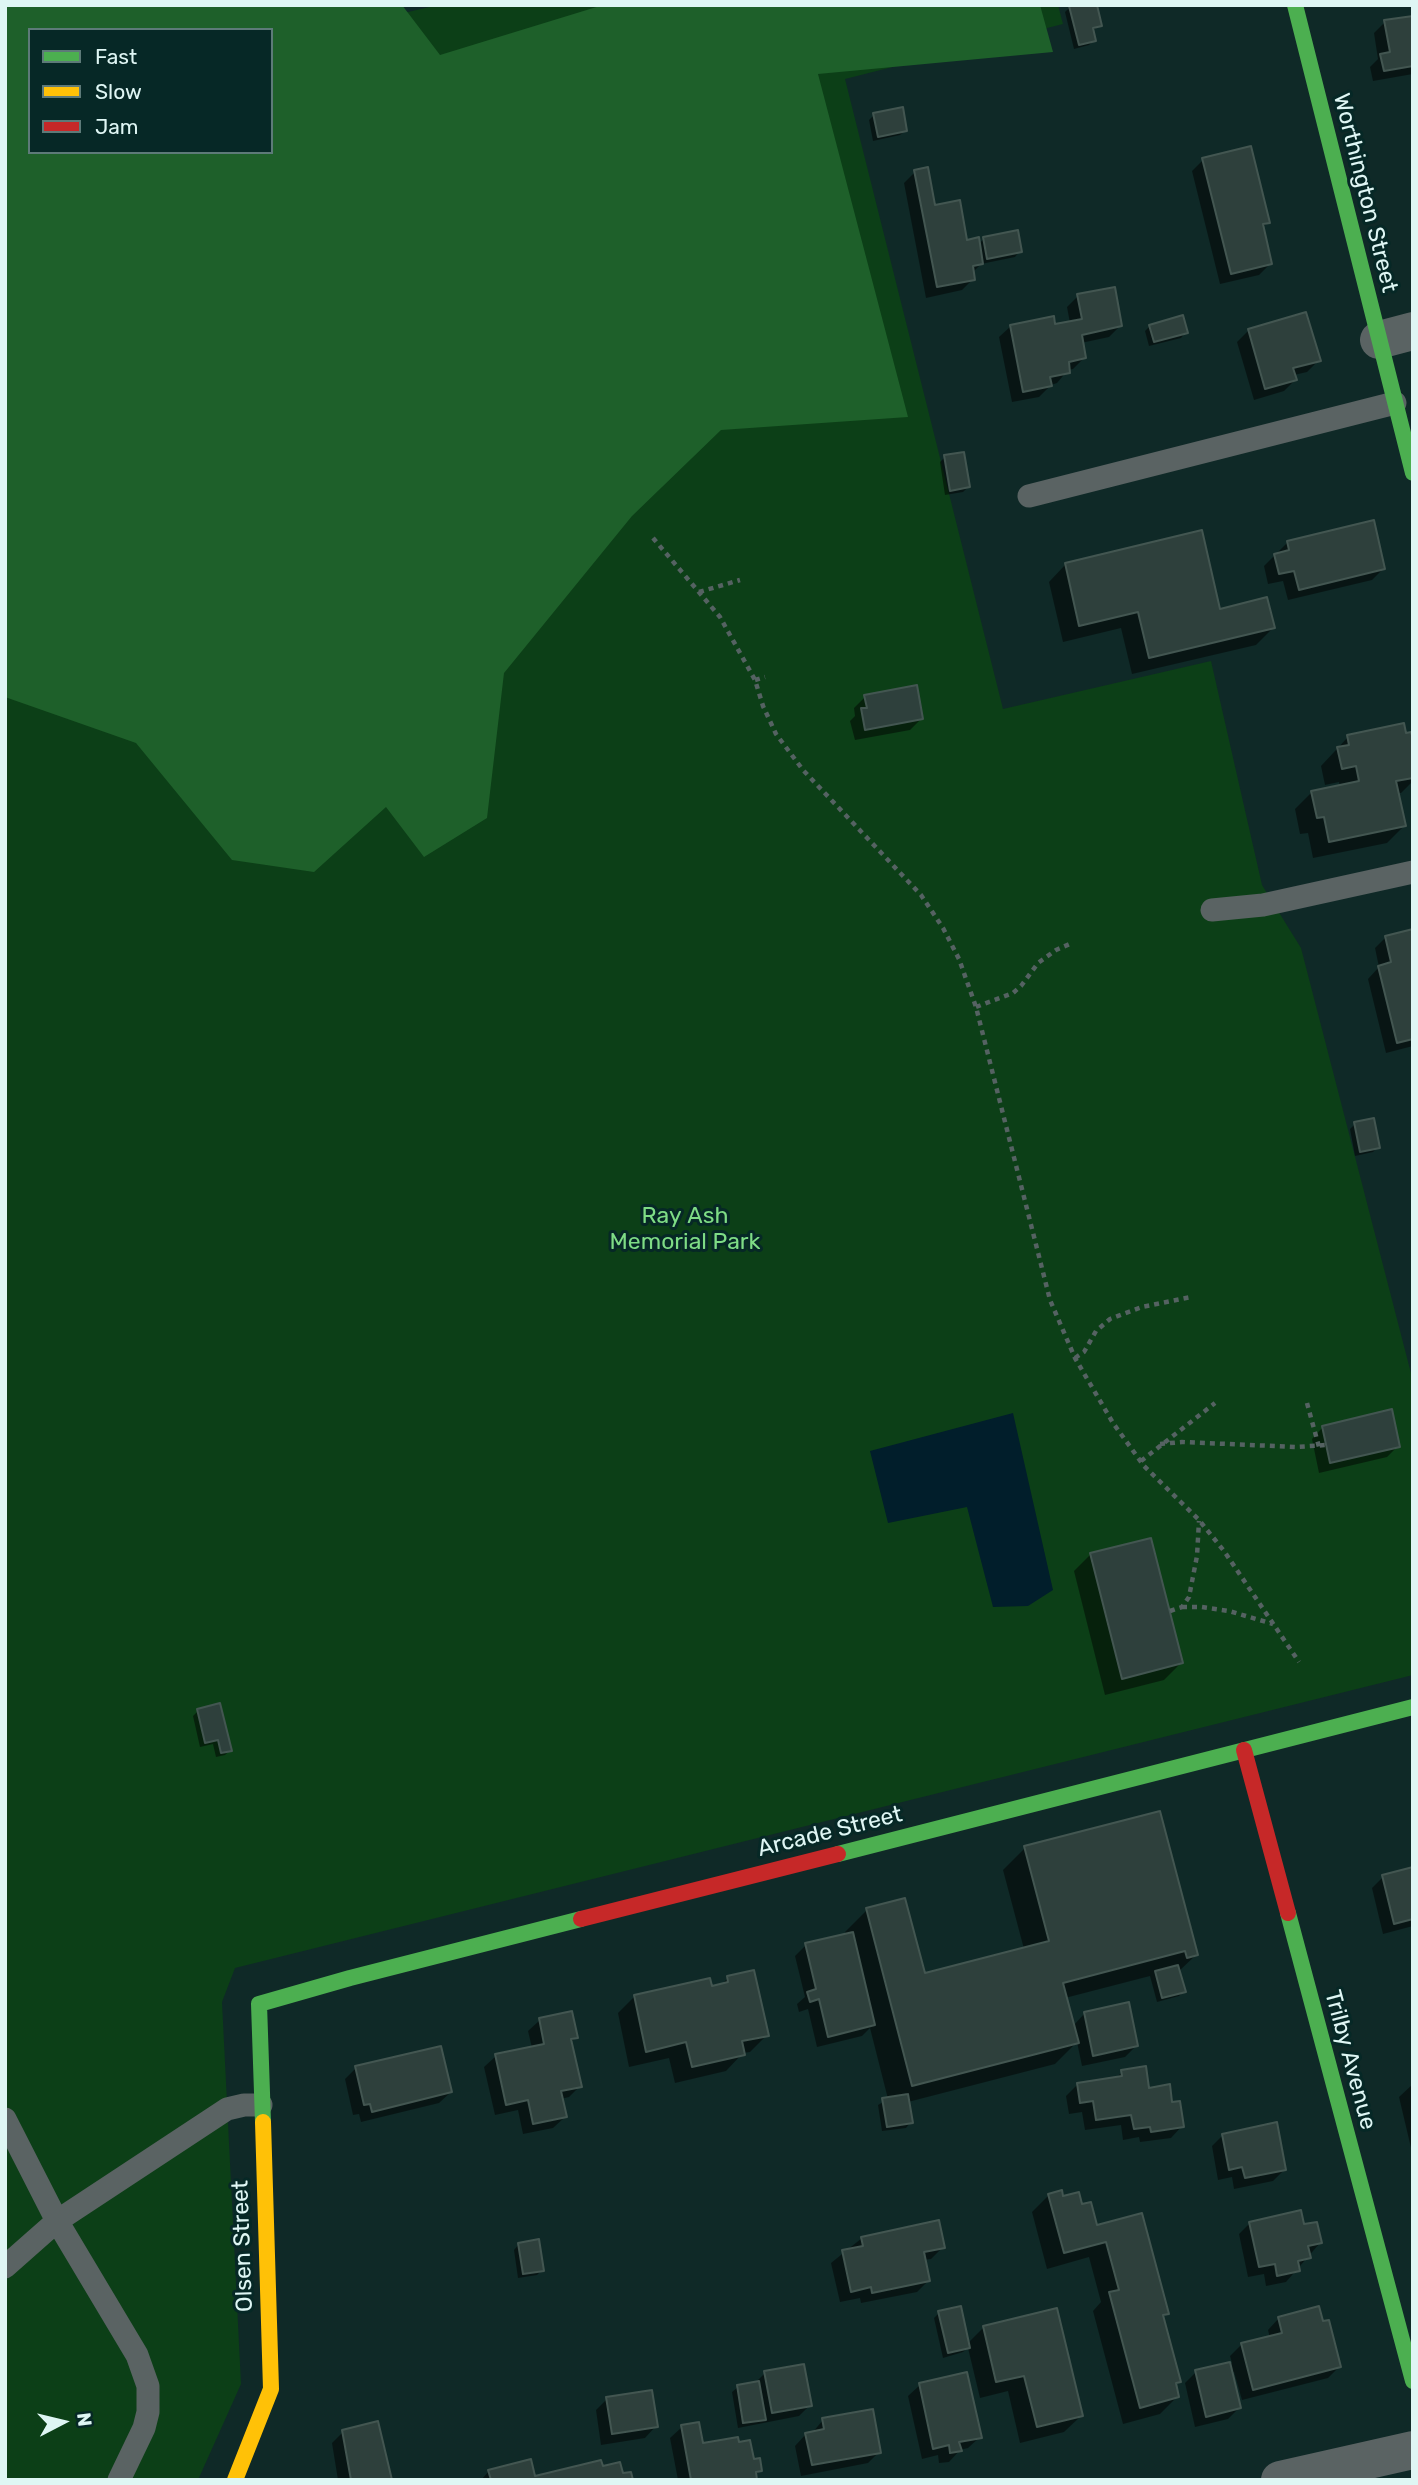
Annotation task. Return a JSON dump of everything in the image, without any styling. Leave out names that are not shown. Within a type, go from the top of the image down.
[{"type":"street","name":"Worthington Street","points":[[1295,5],[1396,335],[1395,403],[1413,473]]},
{"type":"street","name":"Arcade Street","points":[[259,2004],[377,1971],[1413,1707]]},
{"type":"street","name":"Trilby Avenue","points":[[1244,1750],[1413,2381]]},
{"type":"street","name":"Olsen Street","points":[[235,2480],[271,2389],[259,2004]]},
{"type":"street","points":[[1280,2480],[1413,2450]]},
{"type":"lane","points":[[1029,496],[1395,403]]},
{"type":"lane","points":[[1212,910],[1263,905],[1413,872]]},
{"type":"lane","points":[[5,2267],[57,2221],[227,2109],[261,2105]]},
{"type":"lane","points":[[5,2119],[57,2221],[137,2355],[146,2378],[149,2403],[146,2420],[119,2480]]},
{"type":"path","points":[[653,538],[720,617],[755,680],[762,706],[776,734],[803,770],[921,895],[943,928],[959,959],[976,1007],[1046,1287],[1074,1358],[1112,1423],[1141,1461],[1199,1520],[1224,1551],[1299,1662]]},
{"type":"path","points":[[699,592],[740,580]]},
{"type":"path","points":[[755,680],[765,677]]},
{"type":"path","points":[[976,1007],[1013,993],[1038,963],[1072,943]]},
{"type":"path","points":[[1074,1358],[1084,1352],[1096,1331],[1110,1320],[1142,1307],[1191,1297]]},
{"type":"path","points":[[1141,1461],[1215,1403]]},
{"type":"path","points":[[1307,1403],[1319,1447]]},
{"type":"path","points":[[1160,1444],[1182,1442],[1319,1447],[1326,1445]]},
{"type":"path","points":[[1182,1607],[1189,1597],[1198,1556],[1199,1520]]},
{"type":"path","points":[[1170,1611],[1182,1607],[1202,1607],[1229,1611],[1275,1625]]},
{"type":"green space","points":[[5,5],[402,5],[440,55],[603,5],[1040,5],[1053,52],[818,74],[908,417],[721,430],[632,516],[504,673],[487,818],[424,857],[386,807],[314,872],[232,860],[136,743],[5,697]]},
{"type":"green space","name":"Ray Ash Memorial Park","points":[[438,5],[1058,5],[1063,24],[845,79],[1003,709],[1211,661],[1262,885],[1301,948],[1413,1381],[1413,1675],[235,1968],[222,2002],[241,2384],[198,2480],[5,2480],[5,106],[28,148],[28,154],[273,154],[273,44]]},
{"type":"water","points":[[1013,1413],[1053,1590],[1028,1606],[993,1607],[967,1507],[888,1523],[870,1451]]},
{"type":"building","points":[[1097,5],[1102,26],[1093,28],[1096,41],[1079,45],[1069,6]]},
{"type":"building","points":[[1413,16],[1413,66],[1384,71],[1380,54],[1390,52],[1384,20]]},
{"type":"building","points":[[903,107],[907,131],[878,137],[873,113]]},
{"type":"building","points":[[1251,146],[1270,223],[1263,224],[1272,264],[1231,274],[1202,158]]},
{"type":"building","points":[[928,167],[935,205],[960,200],[967,240],[979,237],[983,264],[973,266],[975,280],[937,287],[914,170]]},
{"type":"building","points":[[1018,230],[1022,252],[987,259],[983,237]]},
{"type":"building","points":[[1115,287],[1122,326],[1082,335],[1086,358],[1069,362],[1070,373],[1050,377],[1052,386],[1023,392],[1010,325],[1054,316],[1055,324],[1082,319],[1077,294]]},
{"type":"building","points":[[1306,312],[1321,361],[1293,368],[1297,380],[1265,389],[1248,329]]},
{"type":"building","points":[[1183,315],[1188,333],[1154,342],[1149,325]]},
{"type":"building","points":[[964,452],[970,487],[950,491],[944,455]]},
{"type":"building","points":[[1374,520],[1385,569],[1299,590],[1294,571],[1279,574],[1274,554],[1289,550],[1287,541]]},
{"type":"building","points":[[1202,530],[1220,609],[1267,597],[1275,628],[1149,658],[1138,612],[1079,626],[1065,563]]},
{"type":"building","points":[[917,685],[923,719],[865,730],[861,708],[867,708],[864,695]]},
{"type":"building","points":[[1404,723],[1406,733],[1411,732],[1413,739],[1413,778],[1396,781],[1406,826],[1329,842],[1324,817],[1317,818],[1311,791],[1359,781],[1356,766],[1342,769],[1337,747],[1349,745],[1347,735]]},
{"type":"building","points":[[1413,929],[1413,1039],[1397,1043],[1378,966],[1391,962],[1385,936]]},
{"type":"building","points":[[1374,1118],[1380,1148],[1360,1152],[1354,1122]]},
{"type":"building","points":[[1392,1409],[1400,1447],[1330,1463],[1322,1426]]},
{"type":"building","points":[[1151,1538],[1183,1663],[1122,1679],[1090,1553]]},
{"type":"building","points":[[220,1703],[232,1751],[221,1753],[218,1740],[205,1743],[197,1709]]},
{"type":"building","points":[[1160,1811],[1198,1955],[1187,1958],[1185,1951],[1063,1983],[1079,2043],[912,2086],[866,1908],[905,1898],[925,1973],[1049,1941],[1024,1846]]},
{"type":"building","points":[[1413,1867],[1413,1919],[1394,1924],[1382,1875]]},
{"type":"building","points":[[853,1932],[875,2025],[828,2037],[819,1999],[810,2002],[807,1992],[816,1989],[805,1943]]},
{"type":"building","points":[[1178,1965],[1186,1992],[1162,1998],[1155,1971]]},
{"type":"building","points":[[754,1970],[769,2036],[742,2041],[745,2055],[692,2067],[686,2042],[646,2052],[634,1995],[710,1978],[712,1986],[728,1982],[727,1976]]},
{"type":"building","points":[[1129,2002],[1138,2046],[1093,2056],[1084,2012]]},
{"type":"building","points":[[572,2011],[578,2038],[571,2039],[582,2087],[561,2091],[567,2117],[533,2124],[528,2100],[506,2105],[495,2054],[544,2044],[539,2018]]},
{"type":"building","points":[[441,2046],[452,2092],[372,2112],[370,2104],[364,2105],[355,2066]]},
{"type":"building","points":[[1146,2066],[1149,2088],[1170,2084],[1172,2102],[1180,2101],[1184,2127],[1151,2132],[1150,2127],[1134,2129],[1131,2115],[1096,2120],[1093,2101],[1080,2103],[1077,2083],[1122,2076],[1121,2070]]},
{"type":"building","points":[[908,2094],[913,2123],[887,2127],[882,2098]]},
{"type":"building","points":[[1277,2122],[1286,2170],[1245,2178],[1242,2167],[1229,2170],[1222,2134]]},
{"type":"building","points":[[1062,2190],[1063,2196],[1079,2192],[1082,2204],[1091,2202],[1097,2225],[1142,2213],[1169,2314],[1163,2315],[1181,2382],[1176,2383],[1179,2397],[1140,2408],[1109,2292],[1119,2290],[1106,2242],[1064,2253],[1048,2194]]},
{"type":"building","points":[[1301,2210],[1304,2224],[1317,2222],[1322,2243],[1308,2246],[1311,2258],[1298,2261],[1300,2271],[1277,2276],[1275,2264],[1259,2267],[1249,2222]]},
{"type":"building","points":[[939,2220],[945,2248],[924,2252],[930,2281],[872,2293],[871,2287],[851,2292],[842,2250],[863,2246],[861,2237]]},
{"type":"building","points":[[539,2239],[544,2271],[523,2274],[518,2243]]},
{"type":"building","points":[[961,2306],[970,2348],[948,2353],[938,2311]]},
{"type":"building","points":[[1319,2306],[1323,2321],[1329,2320],[1341,2367],[1253,2390],[1241,2343],[1282,2333],[1278,2317]]},
{"type":"building","points":[[1057,2308],[1083,2416],[1037,2427],[1024,2376],[996,2382],[983,2326]]},
{"type":"building","points":[[1230,2362],[1241,2408],[1206,2417],[1195,2370]]},
{"type":"building","points":[[804,2364],[812,2406],[772,2413],[764,2371]]},
{"type":"building","points":[[967,2372],[982,2438],[959,2442],[962,2451],[950,2453],[949,2445],[933,2449],[919,2383]]},
{"type":"building","points":[[759,2381],[766,2420],[743,2423],[737,2385]]},
{"type":"building","points":[[652,2390],[658,2427],[612,2434],[606,2397]]},
{"type":"building","points":[[873,2409],[881,2453],[812,2465],[805,2433],[824,2429],[822,2418]]},
{"type":"building","points":[[378,2421],[392,2480],[351,2480],[342,2430]]},
{"type":"building","points":[[699,2422],[703,2443],[738,2437],[739,2442],[750,2440],[754,2459],[760,2458],[762,2471],[756,2472],[757,2480],[691,2480],[681,2425]]},
{"type":"building","points":[[531,2459],[535,2476],[601,2460],[603,2466],[620,2462],[623,2473],[631,2472],[633,2480],[491,2480],[488,2470]]},
{"type":"traffic: fast","points":[[1295,5],[1413,473]]},
{"type":"traffic: fast","points":[[838,1854],[1413,1707]]},
{"type":"traffic: fast","points":[[1288,1913],[1413,2381]]},
{"type":"traffic: fast","points":[[263,2122],[259,2004],[581,1919]]},
{"type":"traffic: slow","points":[[235,2480],[271,2389],[263,2122]]},
{"type":"traffic: jam","points":[[1244,1750],[1288,1913]]},
{"type":"traffic: jam","points":[[581,1919],[838,1854]]}]
